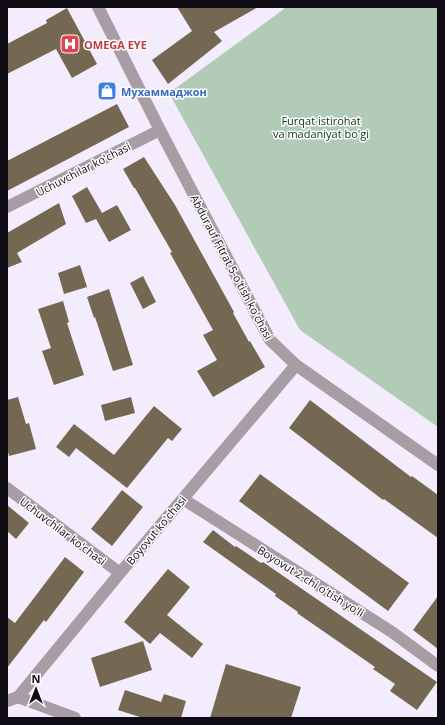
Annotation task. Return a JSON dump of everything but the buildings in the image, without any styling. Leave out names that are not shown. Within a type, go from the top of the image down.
[{"type":"street","name":"Abdurauf Fitrat 5-o'tish ko'chasi","points":[[98,7],[160,130],[270,340],[296,365],[438,465]]},
{"type":"street","name":"Uchuvchilar ko'chasi","points":[[7,207],[160,130]]},
{"type":"street","name":"Boyovut ko'chasi","points":[[76,718],[12,699],[296,365]]},
{"type":"street","name":"Uchuvchilar ko'chasi","points":[[7,488],[120,573]]},
{"type":"street","name":"Boyovut 2-chi o'tish yo'li","points":[[182,499],[392,632],[438,666]]},
{"type":"green space","name":"Furqat istirohat va madaniyat bo'gi","points":[[283,7],[438,7],[438,427],[300,330],[169,93],[284,9]]},
{"type":"place","name":"OMEGA EYE","points":[[70,44]]},
{"type":"place","name":"Мухаммаджон","points":[[107,91]]}]
